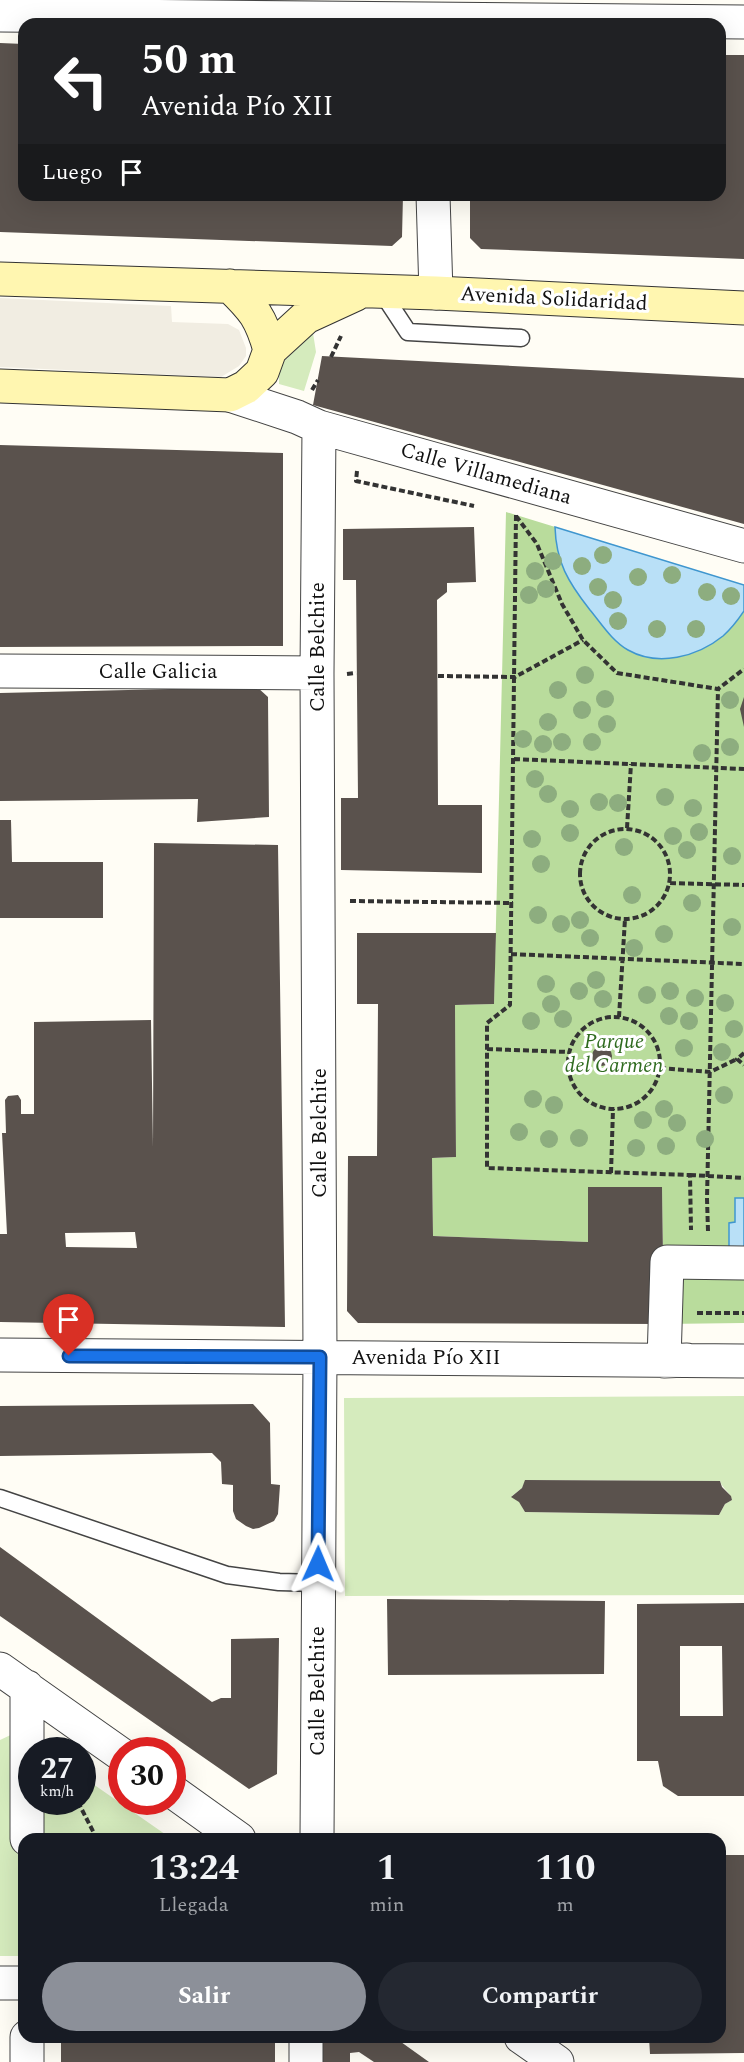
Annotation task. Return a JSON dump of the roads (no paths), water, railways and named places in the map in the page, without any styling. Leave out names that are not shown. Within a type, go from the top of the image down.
[{"type":"main road","name":"Avenida Solidaridad","points":[[0,279],[436,293],[744,308]]},
{"type":"main road","points":[[230,286],[250,306],[263,324],[270,350]]},
{"type":"main road","name":"Avenida Solidaridad","points":[[230,394],[246,387],[262,372],[270,350],[306,316],[372,291]]},
{"type":"main road","points":[[0,386],[230,394]]},
{"type":"street","points":[[0,15],[427,14],[586,18]]},
{"type":"street","points":[[726,22],[744,22]]},
{"type":"street","points":[[433,201],[436,293]]},
{"type":"street","name":"Calle Villamediana","points":[[230,394],[319,427],[744,546]]},
{"type":"street","name":"Calle Belchite","points":[[317,1833],[320,1357],[317,673],[319,427]]},
{"type":"street","name":"Calle Galicia","points":[[0,671],[317,673]]},
{"type":"street","points":[[664,1361],[667,1262],[744,1263]]},
{"type":"street","name":"Avenida Pío XII","points":[[0,1355],[744,1361]]},
{"type":"street","points":[[0,1669],[108,1745]]},
{"type":"street","points":[[27,1687],[27,1833]]},
{"type":"street","points":[[186,1801],[231,1833]]},
{"type":"street","points":[[0,1983],[18,1983]]},
{"type":"street","points":[[27,2043],[27,2062]]},
{"type":"street","points":[[306,2043],[306,2062]]},
{"type":"street","points":[[530,2043],[557,2062]]},
{"type":"lane","points":[[372,291],[408,332],[521,338]]},
{"type":"lane","points":[[0,1498],[227,1575],[279,1582],[318,1582]]},
{"type":"water","points":[[555,527],[744,585],[744,611],[723,636],[689,654],[664,659],[640,655],[628,650],[607,631],[570,581],[558,551]]},
{"type":"water","points":[[735,1198],[744,1198],[744,1258],[729,1258],[729,1223],[735,1222]]},
{"type":"park label","name":"Parque del Carmen","points":[[614,1054]]}]
